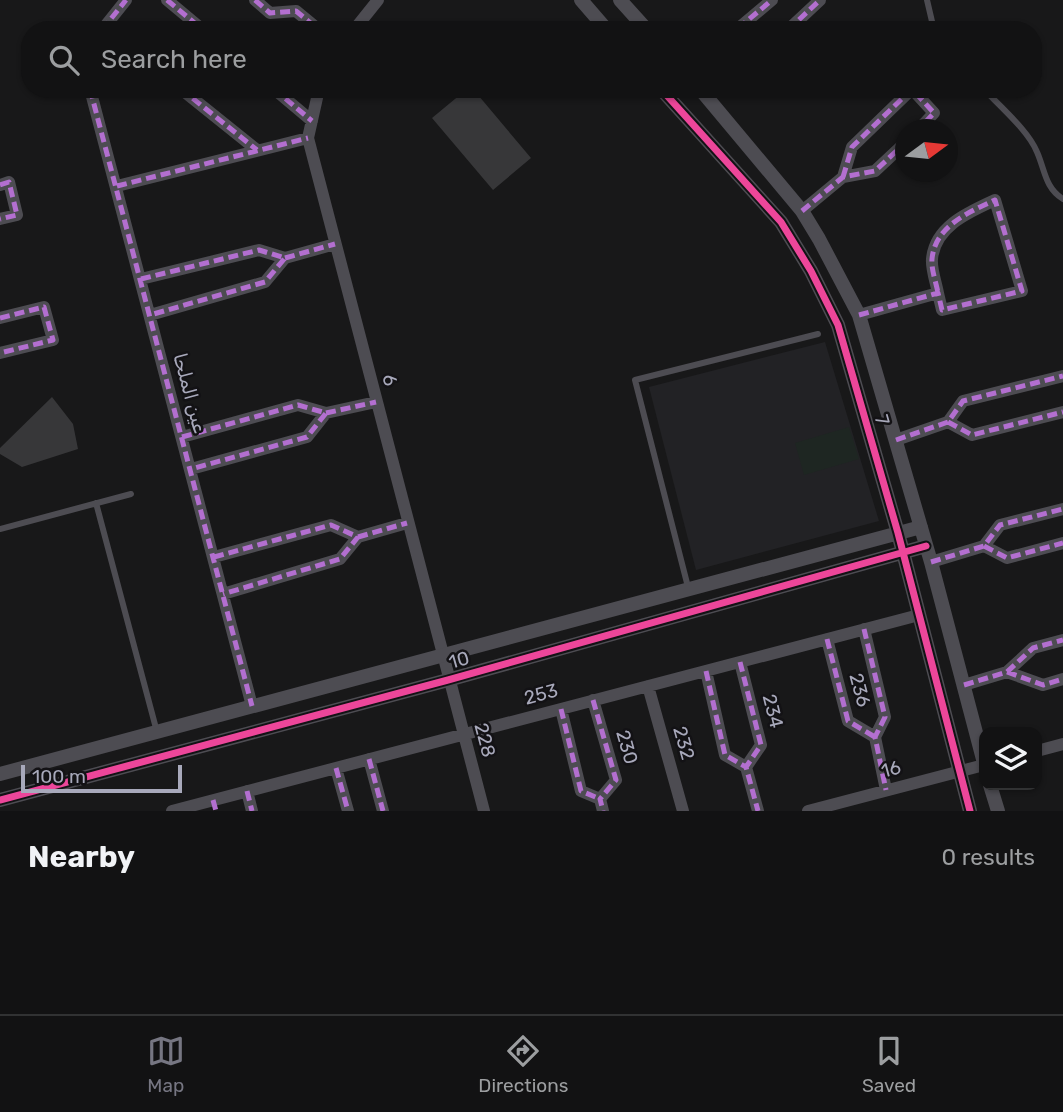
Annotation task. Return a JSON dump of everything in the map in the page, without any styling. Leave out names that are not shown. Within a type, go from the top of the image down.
[{"type":"street","points":[[110,21],[126,0]]},
{"type":"street","points":[[167,0],[192,21]]},
{"type":"street","points":[[255,0],[270,13],[295,5],[310,21]]},
{"type":"street","points":[[361,21],[378,0]]},
{"type":"street","points":[[580,0],[599,21]]},
{"type":"street","points":[[620,0],[639,21]]},
{"type":"street","points":[[747,21],[772,0]]},
{"type":"street","points":[[798,21],[820,0]]},
{"type":"street","name":"عين الملحا","points":[[93,98],[252,706]]},
{"type":"street","points":[[192,98],[257,150]]},
{"type":"street","points":[[285,98],[312,121]]},
{"type":"street","name":"6","points":[[317,98],[308,138],[448,680]]},
{"type":"street","name":"7","points":[[669,98],[781,222],[811,271],[838,325],[898,533],[970,811]]},
{"type":"street","name":"7","points":[[708,98],[802,211],[859,315],[931,562],[979,744]]},
{"type":"street","points":[[843,177],[852,147],[903,98]]},
{"type":"street","points":[[920,98],[934,113],[928,119]]},
{"type":"street","points":[[117,186],[308,138]]},
{"type":"street","points":[[802,211],[843,177],[875,171],[895,152]]},
{"type":"street","points":[[0,185],[9,182],[17,215],[0,219]]},
{"type":"street","points":[[995,200],[1023,291],[942,310],[938,293],[932,260],[937,239],[962,215],[995,200]]},
{"type":"street","points":[[141,279],[258,250],[285,258],[335,244]]},
{"type":"street","points":[[150,315],[265,282],[285,258]]},
{"type":"street","points":[[859,315],[938,293]]},
{"type":"street","points":[[0,318],[44,307],[53,341],[0,353]]},
{"type":"street","points":[[896,440],[948,422],[963,401],[1063,376]]},
{"type":"street","points":[[182,437],[298,405],[326,413],[376,402]]},
{"type":"street","points":[[948,422],[972,435],[1063,412]]},
{"type":"street","points":[[191,469],[307,437],[326,413]]},
{"type":"street","points":[[931,562],[984,546],[1000,525],[1063,509]]},
{"type":"street","points":[[223,594],[340,559],[358,537],[407,523]]},
{"type":"street","points":[[214,557],[331,525],[358,537]]},
{"type":"street","name":"10","points":[[0,774],[921,527]]},
{"type":"street","points":[[984,546],[1007,558],[1063,543]]},
{"type":"street","name":"10","points":[[0,800],[448,680],[926,546]]},
{"type":"street","name":"253","points":[[172,811],[214,806],[247,791],[919,615]]},
{"type":"street","name":"236","points":[[864,629],[885,717],[875,737],[886,790]]},
{"type":"street","name":"236","points":[[827,639],[848,721],[875,737]]},
{"type":"street","points":[[964,685],[1007,672],[1033,648],[1063,640]]},
{"type":"street","name":"234","points":[[740,662],[761,745],[746,767]]},
{"type":"street","points":[[706,671],[725,755],[746,767],[758,811]]},
{"type":"street","points":[[1007,672],[1043,685],[1063,679]]},
{"type":"street","name":"228","points":[[448,680],[484,811]]},
{"type":"street","name":"232","points":[[648,686],[682,811]]},
{"type":"street","name":"230","points":[[561,709],[581,791],[602,805],[616,780],[593,700]]},
{"type":"street","points":[[1042,750],[1063,744]]},
{"type":"street","points":[[369,759],[383,811]]},
{"type":"street","name":"16","points":[[808,811],[979,765]]},
{"type":"street","points":[[336,768],[348,811]]},
{"type":"street","points":[[992,790],[998,811]]},
{"type":"street","points":[[247,791],[252,811]]},
{"type":"lane","points":[[927,0],[932,21]]},
{"type":"lane","points":[[992,98],[1035,146],[1049,188],[1063,199]]},
{"type":"lane","points":[[689,589],[635,380],[818,334]]},
{"type":"lane","points":[[0,529],[131,494]]},
{"type":"lane","points":[[96,503],[157,732]]},
{"type":"shaded area","points":[[825,342],[879,521],[696,570],[649,387]]},
{"type":"shaded area","points":[[849,427],[859,459],[804,475],[795,443]]},
{"type":"building","points":[[456,98],[481,98],[531,158],[493,190],[432,118]]},
{"type":"building","points":[[52,397],[73,424],[78,449],[22,467],[0,454],[0,448]]},
{"type":"marked path","points":[[109,21],[126,0]]},
{"type":"marked path","points":[[167,0],[192,21]]},
{"type":"marked path","points":[[255,0],[270,13],[296,11],[308,21]]},
{"type":"marked path","points":[[747,21],[772,0]]},
{"type":"marked path","points":[[798,21],[820,0]]},
{"type":"marked path","points":[[92,98],[252,706]]},
{"type":"marked path","points":[[192,98],[257,150]]},
{"type":"marked path","points":[[285,98],[312,121]]},
{"type":"marked path","points":[[843,177],[852,147],[903,98]]},
{"type":"marked path","points":[[920,98],[934,113],[928,119]]},
{"type":"marked path","points":[[117,186],[308,138]]},
{"type":"marked path","points":[[802,211],[843,177],[875,171],[895,152]]},
{"type":"marked path","points":[[0,185],[9,182],[17,215],[0,219]]},
{"type":"marked path","points":[[859,315],[938,293],[942,310],[1022,291],[995,200],[955,222],[939,238],[932,259],[938,293]]},
{"type":"marked path","points":[[285,258],[335,244]]},
{"type":"marked path","points":[[141,279],[259,250],[285,258],[265,282],[150,315]]},
{"type":"marked path","points":[[0,318],[44,307],[53,340],[0,353]]},
{"type":"marked path","points":[[896,440],[948,422],[963,401],[1063,376]]},
{"type":"marked path","points":[[326,413],[376,402]]},
{"type":"marked path","points":[[182,437],[298,405],[326,413],[307,437],[191,469]]},
{"type":"marked path","points":[[948,422],[972,435],[1063,412]]},
{"type":"marked path","points":[[931,562],[984,546],[1000,525],[1063,509]]},
{"type":"marked path","points":[[358,537],[407,523]]},
{"type":"marked path","points":[[214,557],[331,525],[358,537],[340,559],[223,594]]},
{"type":"marked path","points":[[984,546],[1007,558],[1063,543]]},
{"type":"marked path","points":[[864,629],[885,717],[875,737],[886,790]]},
{"type":"marked path","points":[[827,639],[848,721],[875,737]]},
{"type":"marked path","points":[[964,685],[1007,672],[1033,648],[1063,640]]},
{"type":"marked path","points":[[740,662],[761,745],[746,767],[758,811]]},
{"type":"marked path","points":[[706,671],[725,755],[746,767]]},
{"type":"marked path","points":[[1007,672],[1043,685],[1063,679]]},
{"type":"marked path","points":[[593,700],[616,780],[600,799],[603,811]]},
{"type":"marked path","points":[[561,709],[581,791],[600,799]]},
{"type":"marked path","points":[[369,759],[383,811]]},
{"type":"marked path","points":[[336,768],[348,811]]},
{"type":"marked path","points":[[247,791],[252,811]]},
{"type":"marked path","points":[[213,800],[216,811]]},
{"type":"cycle path","points":[[669,98],[781,222],[811,271],[838,325],[898,533],[970,811]]},
{"type":"cycle path","points":[[0,800],[448,680],[926,546]]}]
